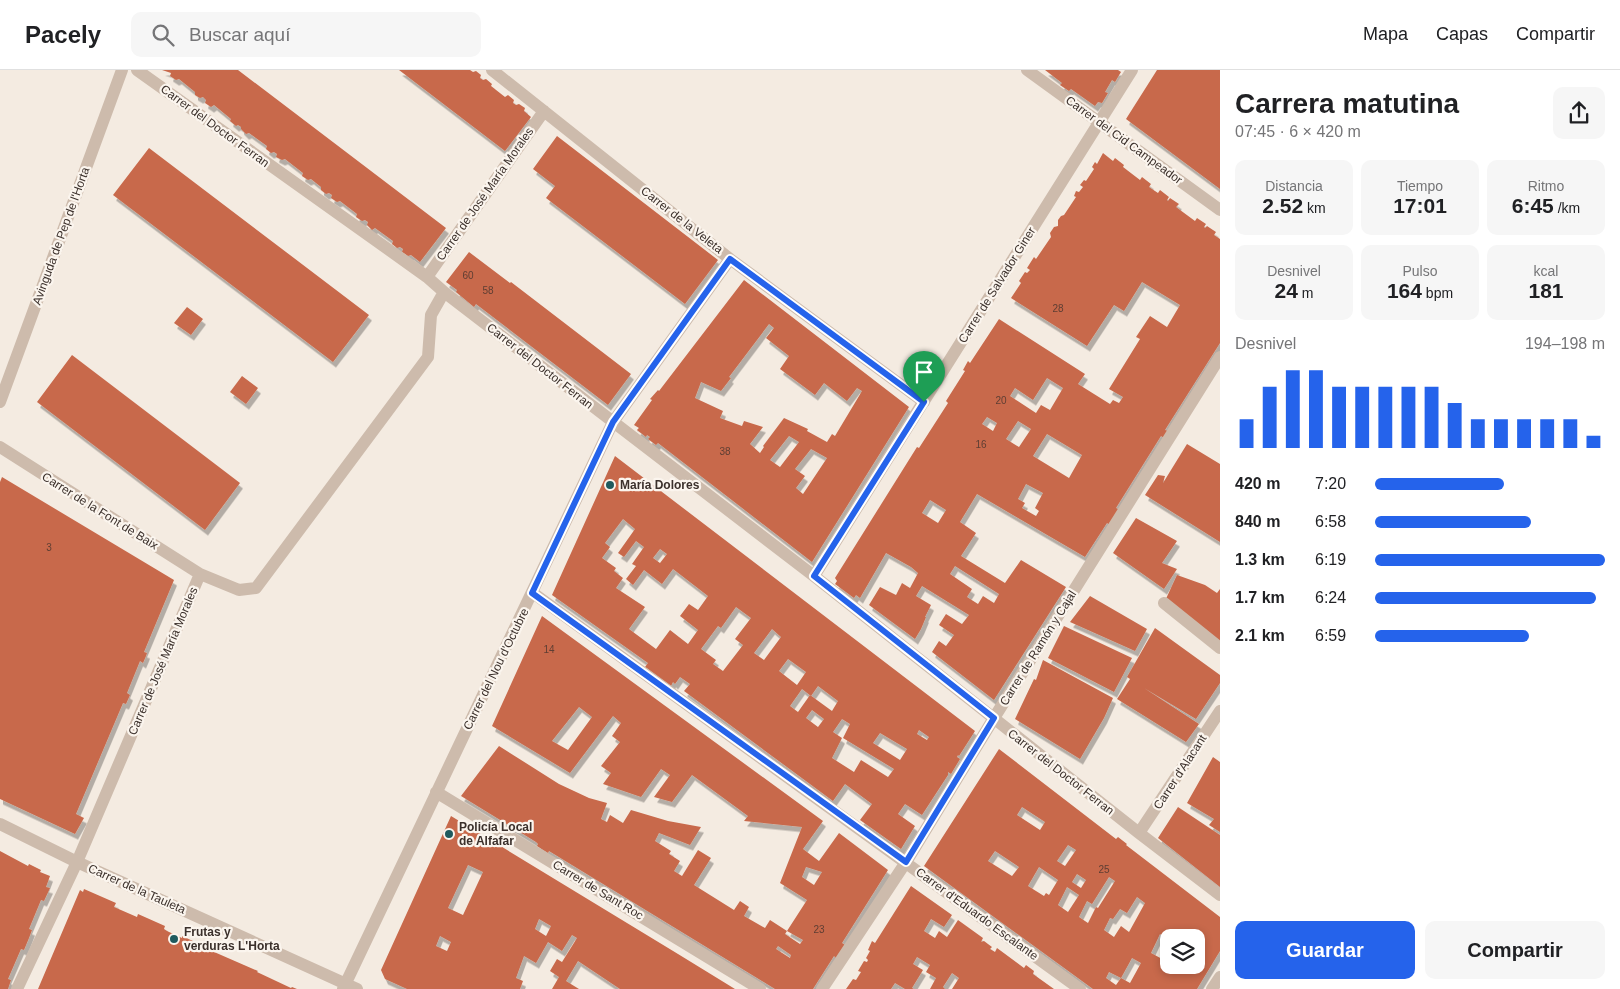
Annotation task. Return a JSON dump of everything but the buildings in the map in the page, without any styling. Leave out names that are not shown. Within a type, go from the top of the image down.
[{"type":"street","name":"Avinguda de Pep de l'Horta","points":[[0,402],[122,70]]},
{"type":"street","name":"Carrer del Doctor Ferran","points":[[137,70],[427,278],[814,576],[1220,895]]},
{"type":"street","name":"Carrer de la Veleta","points":[[492,70],[730,259],[924,402]]},
{"type":"street","name":"Carrer del Cid Campeador","points":[[1027,70],[1220,210]]},
{"type":"street","name":"Carrer de Salvador Giner","points":[[814,576],[1132,70]]},
{"type":"street","name":"Carrer de José María Morales","points":[[427,278],[544,112]]},
{"type":"street","name":"Carrer del Nou d'Octubre","points":[[344,986],[613,422],[730,259]]},
{"type":"street","name":"Carrer de José María Morales","points":[[18,989],[78,862],[200,574],[239,590],[256,588],[428,357],[431,316],[444,292]]},
{"type":"street","name":"Carrer de Ramón y Cajal","points":[[822,989],[906,862],[1220,357]]},
{"type":"street","name":"Carrer de la Font de Baix","points":[[0,447],[200,574]]},
{"type":"street","name":"Carrer d'Eduardo Escalante","points":[[532,593],[1080,989]]},
{"type":"street","points":[[1164,603],[1220,648]]},
{"type":"street","name":"Carrer d'Alacant","points":[[1139,833],[1220,711]]},
{"type":"street","name":"Carrer de Sant Roc","points":[[436,792],[760,989]]},
{"type":"street","name":"Carrer de la Tauleta","points":[[0,824],[344,986],[357,989]]},
{"type":"street","points":[[1212,989],[1220,977]]},
{"type":"place","name":"María Dolores","points":[[610,485]]},
{"type":"place","name":"Policía Local de Alfafar","points":[[449,834]]},
{"type":"place","name":"Frutas y verduras L'Horta","points":[[174,939]]},
{"type":"route","points":[[730,259],[924,402],[814,576],[994,718],[906,862],[532,593],[613,422],[730,259]]}]
